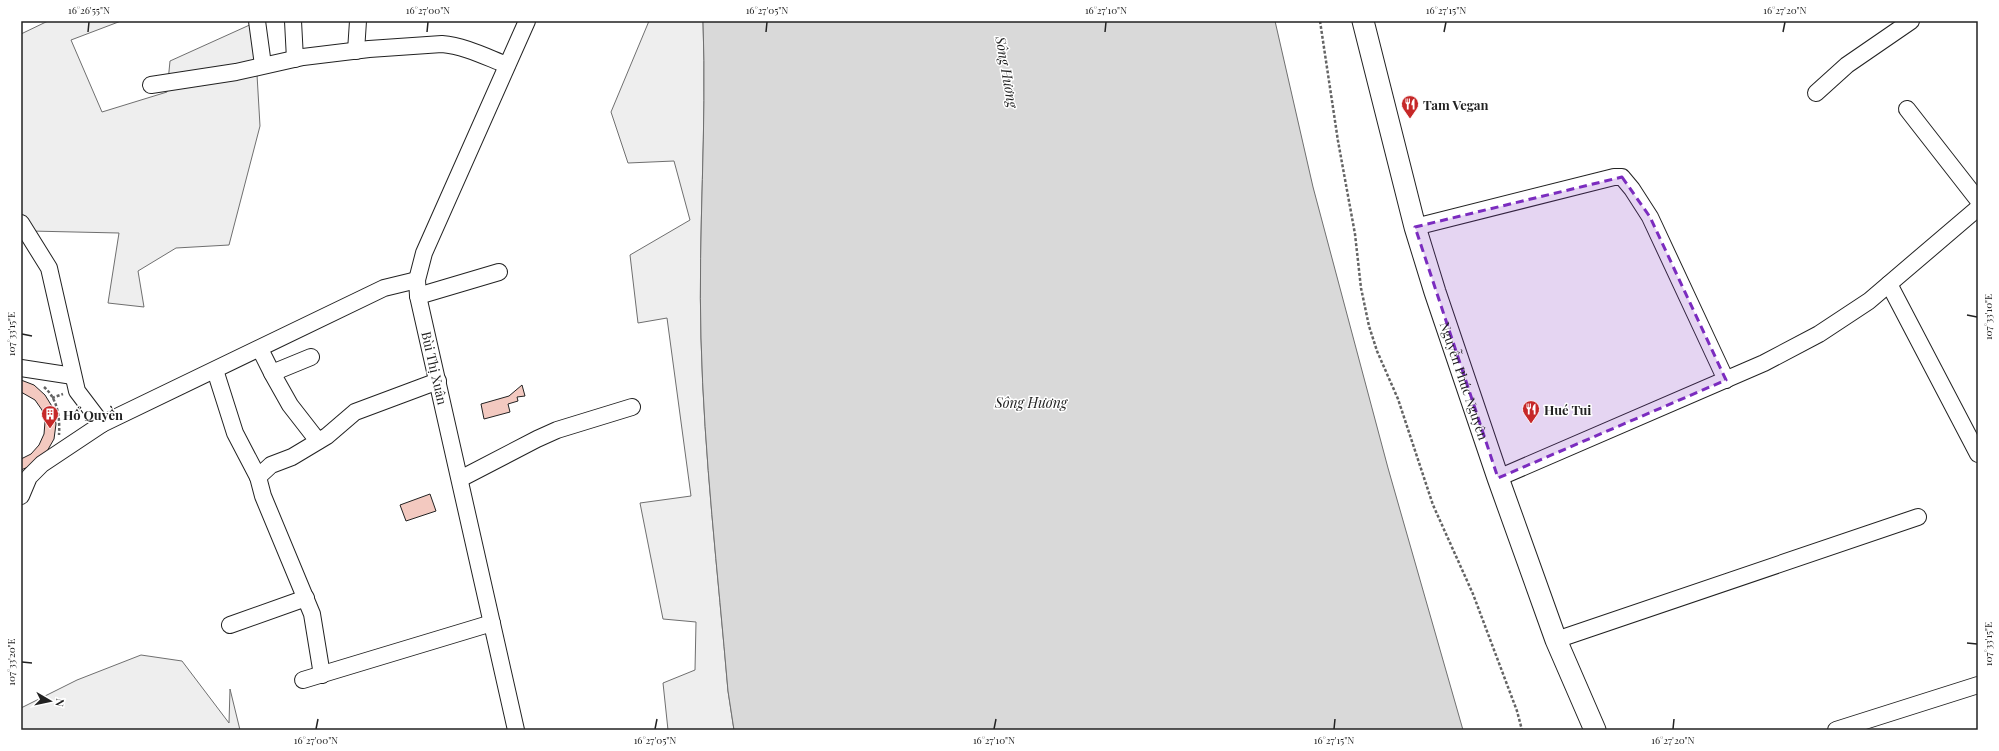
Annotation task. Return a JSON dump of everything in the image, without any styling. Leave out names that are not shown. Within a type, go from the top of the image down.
[{"type":"main road","name":"Nguyễn Phúc Nguyên","points":[[1363,21],[1414,227],[1498,478],[1556,640],[1595,730]]},
{"type":"street","points":[[257,21],[263,65]]},
{"type":"street","points":[[292,21],[295,58]]},
{"type":"street","points":[[356,51],[358,21]]},
{"type":"street","name":"Bùi Thị Xuân","points":[[516,730],[418,296],[417,280],[424,253],[527,21]]},
{"type":"street","points":[[1816,93],[1847,65],[1911,21]]},
{"type":"street","points":[[151,85],[208,77],[295,58],[442,44],[453,45],[507,66]]},
{"type":"street","points":[[1907,109],[1978,200]]},
{"type":"street","points":[[1414,227],[1614,177],[1622,178],[1632,189],[1650,217],[1726,380]]},
{"type":"street","points":[[1498,478],[1764,363],[1819,334],[1869,301],[1978,208]]},
{"type":"street","points":[[21,223],[49,268],[77,391],[102,424]]},
{"type":"street","points":[[418,296],[499,272]]},
{"type":"street","points":[[21,496],[25,477],[59,451],[102,424],[384,288],[417,280]]},
{"type":"street","points":[[1890,284],[1978,454]]},
{"type":"street","points":[[260,349],[290,405],[318,441]]},
{"type":"street","points":[[272,373],[311,357]]},
{"type":"street","points":[[21,368],[73,376]]},
{"type":"street","points":[[215,370],[235,433],[258,477],[270,512],[312,614],[322,675]]},
{"type":"street","points":[[258,477],[271,465],[292,457],[318,441],[355,412],[438,381]]},
{"type":"street","points":[[460,479],[550,433],[632,407]]},
{"type":"street","points":[[1556,640],[1918,516]]},
{"type":"street","points":[[230,625],[306,598]]},
{"type":"street","points":[[304,680],[492,623]]},
{"type":"street","points":[[1836,730],[1978,685]]},
{"type":"path","points":[[1320,21],[1338,141],[1355,234],[1361,288],[1369,326],[1377,351],[1398,399],[1433,505],[1474,594],[1517,711],[1522,730]]},
{"type":"path","points":[[39,383],[48,390],[56,404],[60,420],[56,441]]},
{"type":"highlighted area","points":[[1622,177],[1650,217],[1726,380],[1498,478],[1415,227]]},
{"type":"shaded area","points":[[48,21],[121,21],[71,40],[102,112],[167,92],[170,61],[254,23],[260,126],[229,245],[176,248],[138,271],[144,307],[108,303],[119,233],[30,231],[21,219],[21,34]]},
{"type":"shaded area","points":[[649,21],[703,21],[704,100],[700,298],[701,338],[705,426],[712,514],[728,691],[734,730],[668,730],[663,683],[695,670],[696,622],[663,619],[640,503],[691,496],[667,318],[638,323],[630,255],[690,220],[674,161],[628,163],[611,112]]},
{"type":"shaded area","points":[[141,655],[182,661],[229,723],[230,689],[240,730],[21,730],[21,708],[77,680]]},
{"type":"water","name":"Sông Hương","points":[[703,21],[1275,21],[1313,187],[1388,468],[1463,730],[734,730],[728,691],[712,514],[705,426],[701,338],[700,298],[704,100]]},
{"type":"building","name":"Hổ Quyền","points":[[21,380],[34,385],[45,395],[53,408],[56,424],[54,439],[46,453],[35,464],[21,470],[21,459],[31,454],[39,445],[44,434],[45,422],[42,410],[35,400],[21,392]]},
{"type":"building","points":[[522,385],[525,396],[517,397],[518,401],[508,404],[510,412],[484,419],[481,404],[509,396]]},
{"type":"building","points":[[430,494],[436,511],[406,521],[400,505]]},
{"type":"place","name":"Tam Vegan","points":[[1410,119]]},
{"type":"place","name":"Hué Tui","points":[[1531,424]]},
{"type":"place","name":"Hổ Quyền","points":[[50,429]]}]
